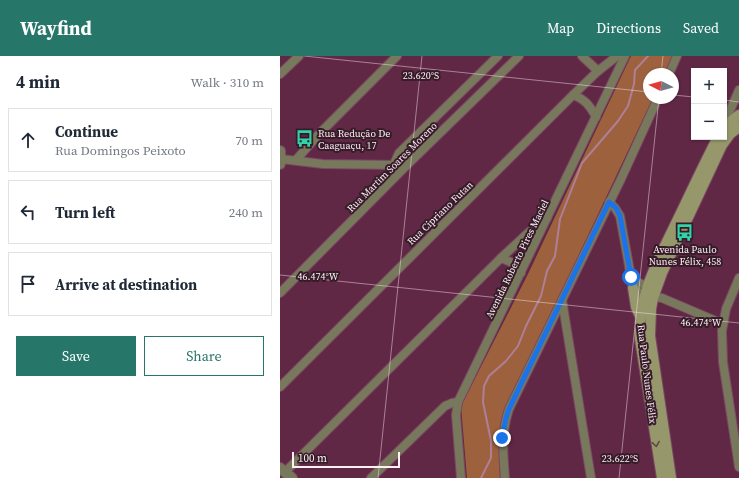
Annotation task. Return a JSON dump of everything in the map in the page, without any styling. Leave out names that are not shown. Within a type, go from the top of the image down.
[{"type":"main road","points":[[727,124],[738,115]]},
{"type":"main road","name":"Rua Paulo Nunes Félix","points":[[672,478],[650,336],[653,271],[718,142],[739,127]]},
{"type":"main road","points":[[633,288],[636,306],[640,316]]},
{"type":"main road","name":"Rua Paulo Nunes Félix","points":[[653,293],[640,316],[640,339],[662,478]]},
{"type":"street","points":[[280,74],[299,56]]},
{"type":"street","points":[[296,160],[318,135],[397,56]]},
{"type":"street","points":[[394,164],[399,153],[498,56]]},
{"type":"street","name":"Rua Martim Soares Moreno","points":[[280,293],[405,167],[519,56]]},
{"type":"street","points":[[582,56],[598,71]]},
{"type":"street","name":"Rua Cipriano Futan","points":[[280,387],[573,95],[598,71],[617,56]]},
{"type":"street","name":"Avenida Roberto Pires Maciel","points":[[460,478],[456,415],[458,402],[625,56]]},
{"type":"street","points":[[672,68],[677,56]]},
{"type":"street","points":[[737,94],[736,110],[738,115]]},
{"type":"street","points":[[727,119],[737,94]]},
{"type":"street","points":[[573,95],[583,99],[596,117]]},
{"type":"street","points":[[505,478],[502,438],[506,418],[655,104]]},
{"type":"street","points":[[280,158],[323,164],[394,164],[405,167]]},
{"type":"street","points":[[609,202],[616,208],[620,216],[633,288],[653,293],[723,324]]},
{"type":"street","points":[[286,473],[501,258],[548,217]]},
{"type":"street","points":[[501,258],[513,263],[521,273]]},
{"type":"street","points":[[631,277],[653,293]]},
{"type":"street","points":[[739,278],[726,309],[722,331],[722,362],[739,467]]},
{"type":"street","points":[[562,300],[591,478]]},
{"type":"street","points":[[371,478],[445,406],[458,402]]},
{"type":"shaded area","points":[[631,56],[673,56],[668,68],[643,68],[643,104],[650,104],[504,413],[499,456],[500,478],[467,478],[461,406],[528,274]]},
{"type":"waterway","points":[[481,478],[491,458],[491,441],[483,402],[484,386],[489,376],[506,361],[518,346],[541,296],[547,271],[555,256],[560,219],[582,163],[618,121],[628,106],[634,84],[635,70],[648,56]]},
{"type":"place","name":"Rua Redução De Caaguaçu, 17","points":[[305,139]]},
{"type":"place","name":"Avenida Paulo Nunes Félix, 458","points":[[685,232]]},
{"type":"route","points":[[502,438],[509,409],[609,202],[616,208],[620,216],[631,277]]}]
